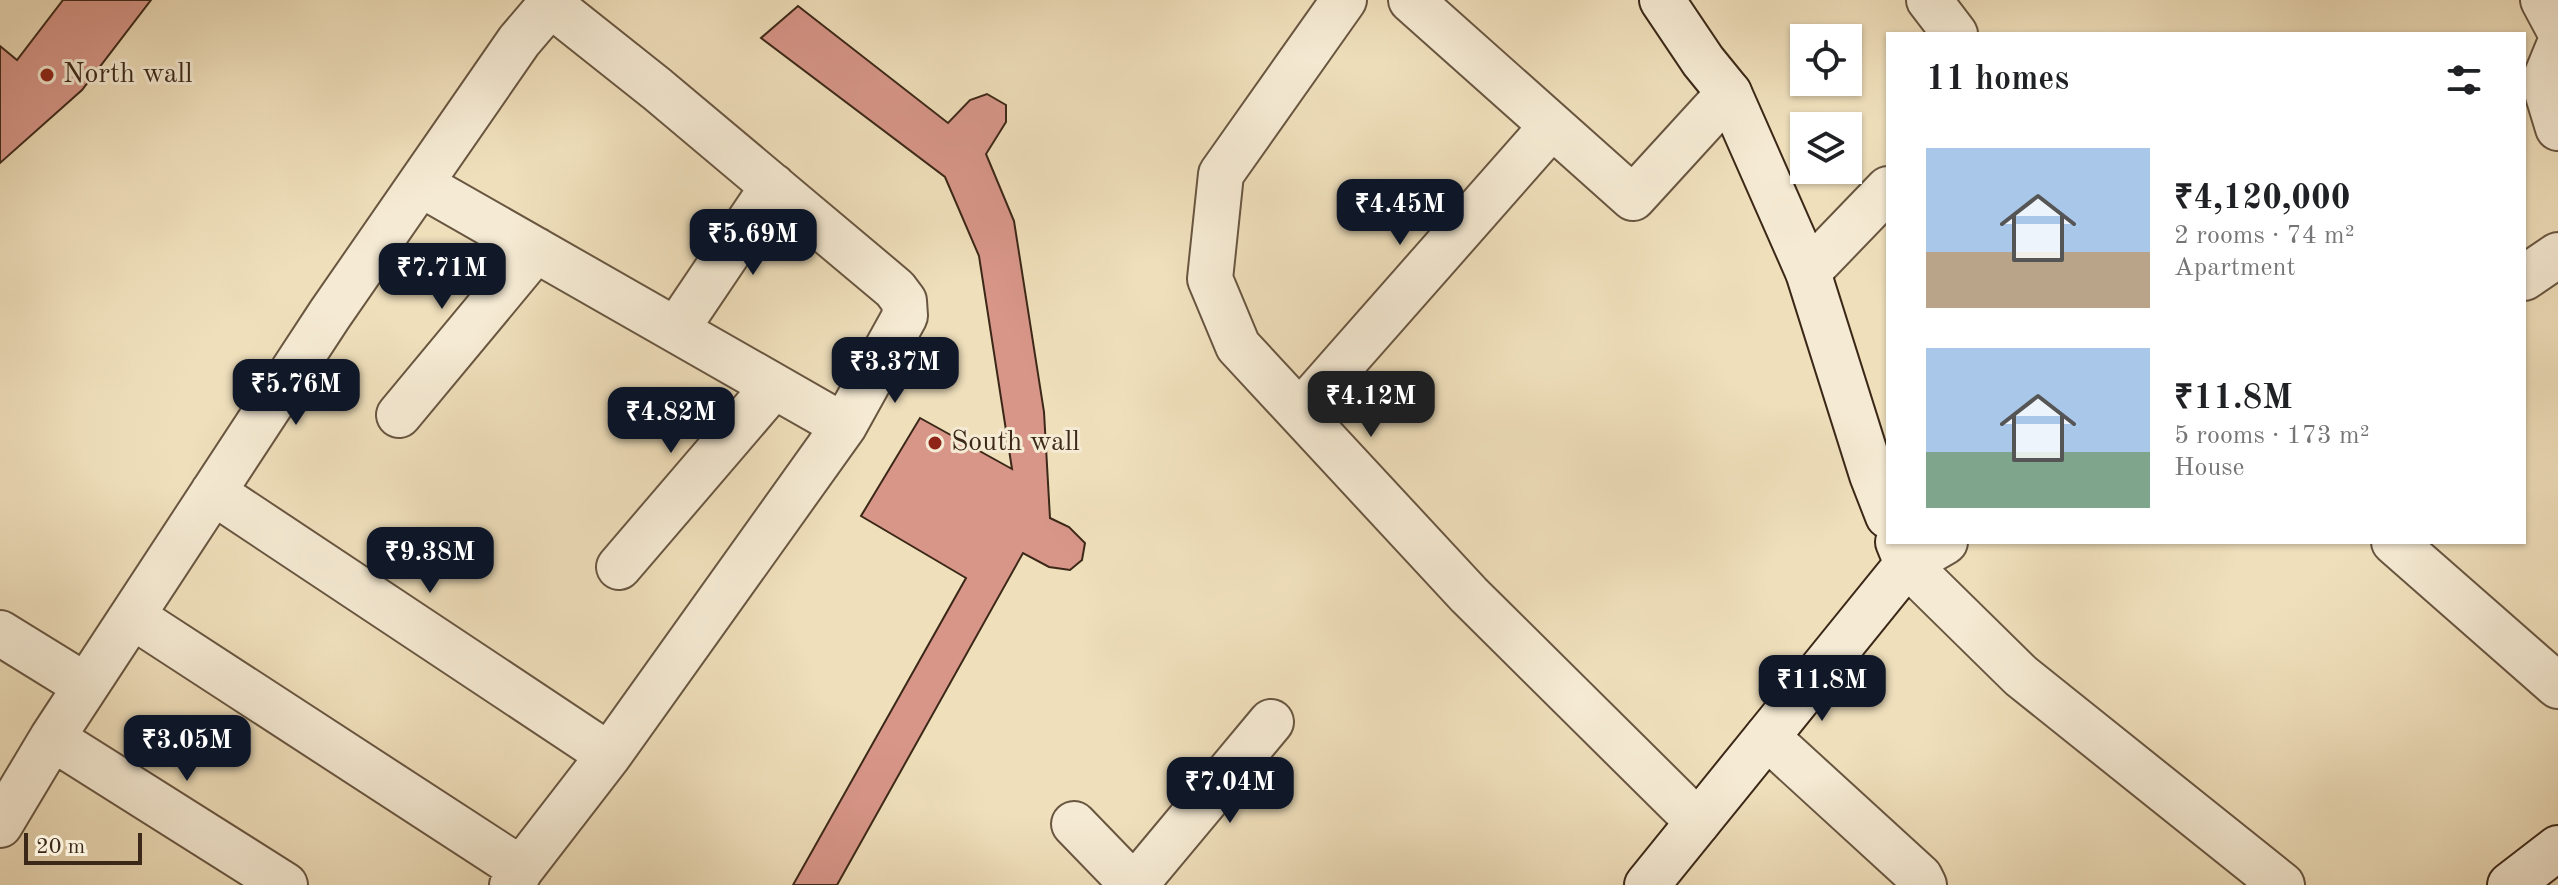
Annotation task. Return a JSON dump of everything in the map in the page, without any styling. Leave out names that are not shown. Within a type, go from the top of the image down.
[{"type":"street","points":[[1344,0],[1221,174],[1210,279],[1238,346],[1469,595],[1698,822]]},
{"type":"street","points":[[1411,0],[1633,198],[1729,93]]},
{"type":"street","points":[[1662,0],[1729,93],[1808,272],[1886,511]]},
{"type":"street","points":[[1929,0],[1953,32]]},
{"type":"street","points":[[2543,0],[2558,28]]},
{"type":"street","points":[[0,825],[52,738],[330,314],[519,41],[552,2],[895,289],[904,301],[905,316],[844,426],[609,755],[516,877],[132,616]]},
{"type":"street","points":[[2558,48],[2544,82],[2558,128]]},
{"type":"street","points":[[1300,412],[1552,126]]},
{"type":"street","points":[[420,184],[844,426]]},
{"type":"street","points":[[676,330],[773,186]]},
{"type":"street","points":[[1808,272],[1886,191]]},
{"type":"street","points":[[399,415],[536,250]]},
{"type":"street","points":[[2526,277],[2558,255]]},
{"type":"street","points":[[619,567],[774,386]]},
{"type":"street","points":[[213,492],[609,755]]},
{"type":"street","points":[[1651,884],[1767,737],[1903,553],[1937,544]]},
{"type":"street","points":[[2396,544],[2558,686]]},
{"type":"street","points":[[1903,553],[2021,676],[2282,885]]},
{"type":"street","points":[[0,633],[86,686]]},
{"type":"street","points":[[1074,824],[1134,885],[1271,722]]},
{"type":"street","points":[[1767,737],[1920,877],[1924,885]]},
{"type":"street","points":[[52,738],[285,885]]},
{"type":"street","points":[[2510,885],[2558,848]]},
{"type":"building","name":"North wall","points":[[63,0],[151,0],[82,90],[0,163],[0,46],[17,60]]},
{"type":"building","name":"South wall","points":[[798,6],[948,123],[970,100],[987,94],[1006,105],[1006,122],[986,154],[1014,221],[1044,412],[1050,518],[1069,527],[1085,543],[1082,560],[1070,570],[1049,567],[1023,553],[837,885],[793,885],[966,578],[861,516],[920,418],[1012,469],[979,256],[945,177],[761,38]]},
{"type":"place","name":"North wall","points":[[47,75]]},
{"type":"place","name":"South wall","points":[[935,443]]}]
